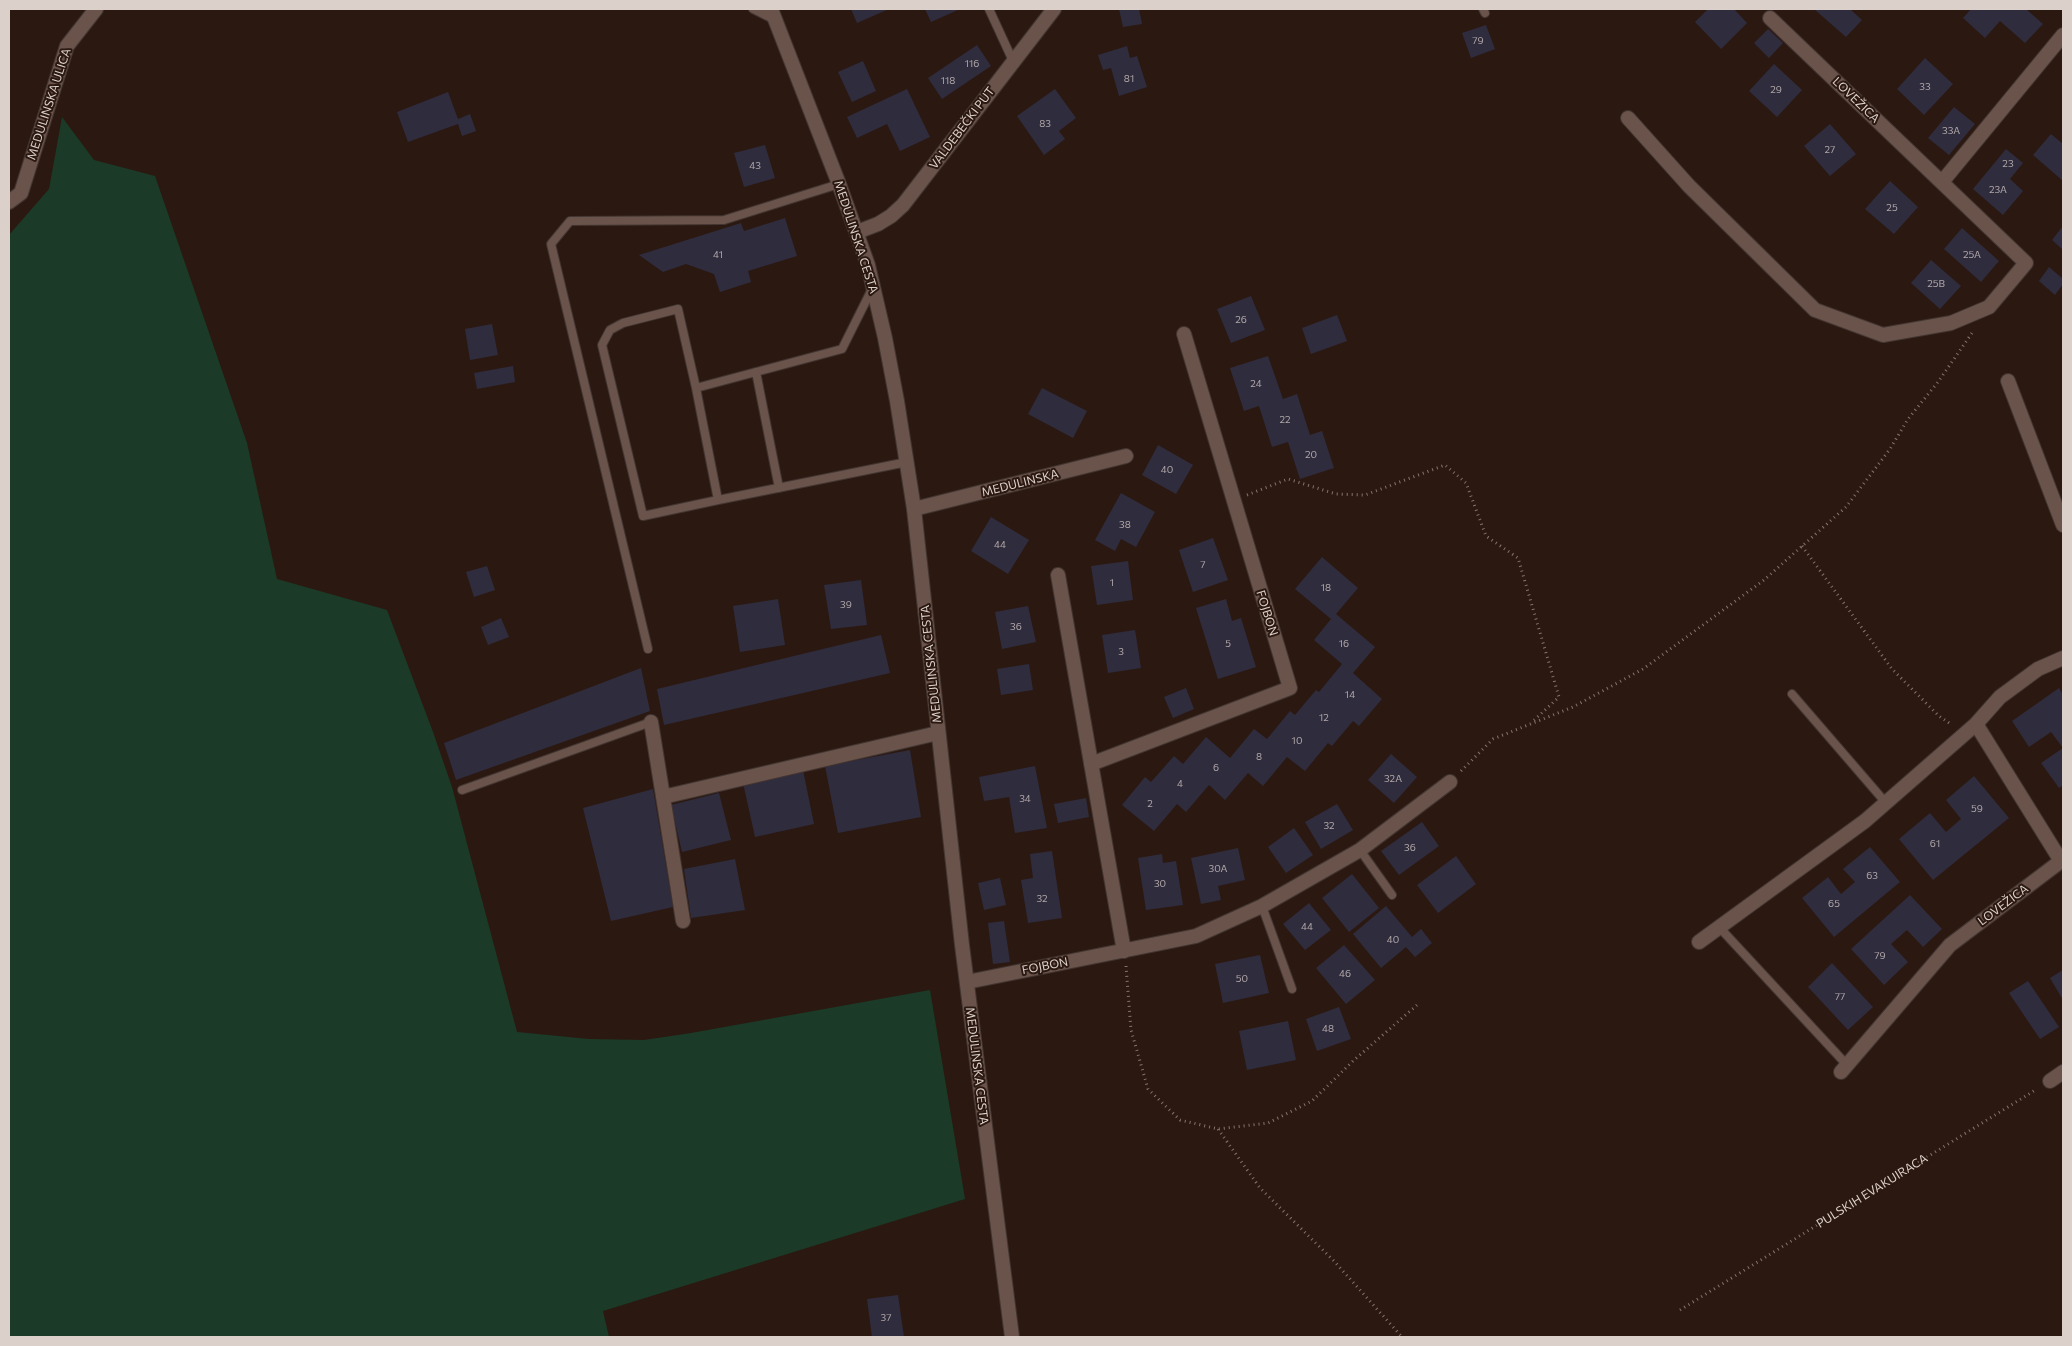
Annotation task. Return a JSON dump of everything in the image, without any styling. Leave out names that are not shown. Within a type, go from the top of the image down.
[{"type":"street","name":"MEDULINSKA ULICA","points":[[9,202],[21,193],[67,46],[96,9]]},
{"type":"street","name":"VALDEBEČKI PUT","points":[[857,232],[878,224],[903,205],[1054,9]]},
{"type":"street","name":"MEDULINSKA CESTA","points":[[774,15],[857,232],[873,287],[887,347],[914,509],[967,982],[1012,1337]]},
{"type":"street","name":"LOVEŽICA","points":[[1628,118],[1689,186],[1815,310],[1883,334],[1951,323],[1989,307],[2026,263],[1770,18]]},
{"type":"street","points":[[1942,182],[2063,35]]},
{"type":"street","name":"FOJBON","points":[[1091,764],[1290,688],[1184,334]]},
{"type":"street","points":[[2008,381],[2063,525]]},
{"type":"street","name":"MEDULINSKA","points":[[914,509],[1126,456]]},
{"type":"street","points":[[1058,574],[1124,951]]},
{"type":"street","points":[[1699,942],[1866,821],[1976,724],[2000,697],[2038,670],[2063,658]]},
{"type":"street","points":[[651,722],[683,922]]},
{"type":"street","name":"LOVEŽICA","points":[[1844,1068],[1950,944],[2062,863],[1976,724]]},
{"type":"street","points":[[663,797],[938,733]]},
{"type":"street","name":"FOJBON","points":[[967,982],[1196,936],[1262,906],[1360,850],[1450,782]]},
{"type":"street","points":[[2050,1080],[2063,1072]]},
{"type":"lane","points":[[753,9],[774,15]]},
{"type":"lane","points":[[989,9],[1013,61]]},
{"type":"lane","points":[[648,649],[551,244],[570,221],[724,220],[840,184]]},
{"type":"lane","points":[[696,388],[842,349],[873,287]]},
{"type":"lane","points":[[718,500],[678,309],[623,323],[610,330],[602,346],[643,516],[907,462]]},
{"type":"lane","points":[[756,372],[779,488]]},
{"type":"lane","points":[[1792,694],[1886,803]]},
{"type":"lane","points":[[462,790],[651,722]]},
{"type":"lane","points":[[1360,850],[1392,895]]},
{"type":"lane","points":[[1262,906],[1292,989]]},
{"type":"lane","points":[[1719,928],[1844,1068]]},
{"type":"path","points":[[1450,782],[1493,739],[1573,707],[1643,669],[1764,580],[1846,506],[1890,450],[1908,420],[1938,382],[1989,307]]},
{"type":"path","points":[[1234,500],[1288,480],[1336,494],[1365,495],[1445,465],[1466,483],[1486,536],[1518,558],[1559,697],[1530,724]]},
{"type":"path","points":[[1802,546],[1892,669],[1939,716],[1965,734]]},
{"type":"path","points":[[1124,951],[1131,1030],[1148,1089],[1180,1120],[1218,1129],[1268,1123],[1312,1101],[1352,1061],[1417,1005]]},
{"type":"path","name":"PULSKIH EVAKUIRACA","points":[[1680,1310],[2050,1080]]},
{"type":"path","points":[[1218,1129],[1260,1188],[1334,1261],[1402,1337]]},
{"type":"green space","points":[[62,117],[94,160],[155,176],[247,443],[277,579],[387,610],[452,787],[517,1032],[589,1039],[644,1040],[930,990],[965,1199],[603,1311],[609,1337],[9,1337],[9,235],[49,189]]},
{"type":"building","points":[[851,9],[889,9],[857,23]]},
{"type":"building","points":[[925,9],[960,9],[931,22]]},
{"type":"building","points":[[1119,9],[1139,9],[1142,24],[1123,27]]},
{"type":"building","points":[[1708,9],[1734,9],[1747,23],[1721,49],[1695,22]]},
{"type":"building","points":[[1814,9],[1852,9],[1862,20],[1846,37]]},
{"type":"building","points":[[1971,9],[2026,9],[2043,24],[2025,43],[2000,21],[1985,38],[1963,18]]},
{"type":"building","points":[[1486,25],[1495,49],[1471,58],[1462,33]]},
{"type":"building","points":[[1768,29],[1783,43],[1769,58],[1754,43]]},
{"type":"building","points":[[977,45],[991,66],[942,99],[928,78]]},
{"type":"building","points":[[1127,46],[1130,58],[1137,56],[1147,87],[1119,96],[1111,68],[1103,70],[1098,55]]},
{"type":"building","points":[[1925,58],[1953,84],[1924,115],[1897,89]]},
{"type":"building","points":[[863,61],[876,91],[852,102],[838,72]]},
{"type":"building","points":[[1774,64],[1802,90],[1777,117],[1749,91]]},
{"type":"building","points":[[907,89],[930,137],[900,151],[887,124],[857,138],[847,117]]},
{"type":"building","points":[[1055,89],[1076,118],[1059,131],[1065,139],[1044,155],[1017,116]]},
{"type":"building","points":[[448,92],[458,119],[470,114],[476,131],[462,136],[458,124],[408,142],[397,112]]},
{"type":"building","points":[[1954,107],[1975,124],[1949,155],[1928,138]]},
{"type":"building","points":[[1830,124],[1856,154],[1830,176],[1804,146]]},
{"type":"building","points":[[2051,134],[2063,144],[2063,181],[2033,155]]},
{"type":"building","points":[[765,145],[775,178],[744,187],[734,153]]},
{"type":"building","points":[[2006,149],[2023,163],[2010,179],[2023,191],[2003,215],[1973,189]]},
{"type":"building","points":[[1890,181],[1918,207],[1894,234],[1865,209]]},
{"type":"building","points":[[785,218],[797,256],[748,271],[751,282],[720,292],[714,274],[686,264],[663,272],[639,255],[741,223],[744,231]]},
{"type":"building","points":[[2063,226],[2063,250],[2052,240]]},
{"type":"building","points":[[1962,228],[1999,261],[1981,282],[1944,249]]},
{"type":"building","points":[[1931,260],[1961,286],[1940,309],[1911,283]]},
{"type":"building","points":[[2049,267],[2063,279],[2063,284],[2055,295],[2039,281]]},
{"type":"building","points":[[1251,296],[1265,330],[1231,343],[1217,309]]},
{"type":"building","points":[[1337,315],[1347,341],[1311,354],[1302,328]]},
{"type":"building","points":[[492,324],[498,355],[470,360],[465,329]]},
{"type":"building","points":[[1268,356],[1283,399],[1297,394],[1310,435],[1322,431],[1334,468],[1300,479],[1288,442],[1272,447],[1259,406],[1244,411],[1230,368]]},
{"type":"building","points":[[513,366],[515,382],[477,389],[474,373]]},
{"type":"building","points":[[1042,388],[1087,411],[1073,438],[1028,414]]},
{"type":"building","points":[[1158,445],[1193,465],[1176,494],[1142,475]]},
{"type":"building","points":[[1121,493],[1155,512],[1136,547],[1121,539],[1115,551],[1095,540]]},
{"type":"building","points":[[991,517],[1029,540],[1008,574],[971,551]]},
{"type":"building","points":[[1213,538],[1228,580],[1193,592],[1179,550]]},
{"type":"building","points":[[1322,557],[1358,588],[1336,614],[1375,647],[1353,673],[1382,699],[1359,726],[1353,721],[1332,746],[1328,743],[1305,771],[1287,757],[1263,786],[1248,773],[1225,800],[1209,785],[1186,812],[1177,804],[1154,831],[1122,805],[1145,777],[1151,782],[1174,756],[1183,764],[1206,737],[1230,758],[1254,729],[1267,739],[1290,711],[1295,715],[1316,690],[1319,692],[1342,664],[1314,640],[1331,619],[1295,589]]},
{"type":"building","points":[[1128,561],[1133,600],[1097,605],[1091,566]]},
{"type":"building","points":[[487,566],[495,590],[474,597],[466,572]]},
{"type":"building","points":[[861,580],[867,625],[831,629],[824,585]]},
{"type":"building","points":[[778,599],[785,645],[740,652],[733,606]]},
{"type":"building","points":[[1226,599],[1232,621],[1241,618],[1256,667],[1218,679],[1196,608]]},
{"type":"building","points":[[1028,606],[1036,642],[1002,649],[995,612]]},
{"type":"building","points":[[501,618],[509,637],[488,645],[481,627]]},
{"type":"building","points":[[1135,630],[1141,668],[1108,673],[1102,635]]},
{"type":"building","points":[[881,635],[890,673],[664,725],[657,689]]},
{"type":"building","points":[[1029,664],[1033,690],[1001,695],[997,669]]},
{"type":"building","points":[[641,668],[650,711],[456,780],[444,743]]},
{"type":"building","points":[[1186,688],[1194,709],[1173,718],[1164,697]]},
{"type":"building","points":[[2059,688],[2063,695],[2063,748],[2051,732],[2029,747],[2012,721]]},
{"type":"building","points":[[2063,748],[2063,785],[2059,788],[2041,763]]},
{"type":"building","points":[[910,750],[921,817],[838,833],[825,766]]},
{"type":"building","points":[[1391,754],[1417,777],[1394,803],[1368,780]]},
{"type":"building","points":[[1035,766],[1047,828],[1015,833],[1009,797],[984,801],[979,777]]},
{"type":"building","points":[[803,770],[814,824],[755,837],[743,783]]},
{"type":"building","points":[[1974,776],[2009,818],[1933,880],[1899,839],[1930,813],[1946,832],[1961,819],[1946,800]]},
{"type":"building","points":[[653,789],[673,907],[611,921],[583,808]]},
{"type":"building","points":[[719,793],[731,840],[682,852],[671,805]]},
{"type":"building","points":[[1086,798],[1089,817],[1058,823],[1054,804]]},
{"type":"building","points":[[1337,804],[1353,830],[1321,849],[1305,822]]},
{"type":"building","points":[[1422,822],[1439,846],[1399,875],[1381,851]]},
{"type":"building","points":[[1294,828],[1313,855],[1286,873],[1268,847]]},
{"type":"building","points":[[1870,847],[1900,882],[1834,937],[1802,898],[1828,877],[1841,894],[1855,882],[1843,869]]},
{"type":"building","points":[[1238,848],[1245,880],[1218,886],[1221,900],[1201,904],[1191,858]]},
{"type":"building","points":[[1052,851],[1062,918],[1028,923],[1021,880],[1033,878],[1030,854]]},
{"type":"building","points":[[1162,854],[1163,863],[1176,861],[1183,905],[1146,910],[1138,858]]},
{"type":"building","points":[[1456,856],[1476,884],[1438,913],[1417,885]]},
{"type":"building","points":[[735,859],[745,910],[691,918],[684,869]]},
{"type":"building","points":[[1352,874],[1379,908],[1349,932],[1322,898]]},
{"type":"building","points":[[1000,878],[1006,905],[984,910],[978,883]]},
{"type":"building","points":[[1910,895],[1942,929],[1923,947],[1907,930],[1891,944],[1908,962],[1884,985],[1851,949]]},
{"type":"building","points":[[1309,903],[1331,930],[1305,950],[1283,924]]},
{"type":"building","points":[[1386,906],[1412,937],[1421,929],[1432,943],[1415,957],[1406,947],[1381,968],[1353,934]]},
{"type":"building","points":[[1004,921],[1010,962],[993,964],[988,923]]},
{"type":"building","points":[[1344,945],[1375,980],[1346,1004],[1316,968]]},
{"type":"building","points":[[1260,955],[1269,993],[1223,1003],[1215,964]]},
{"type":"building","points":[[1832,963],[1873,1007],[1848,1030],[1808,987]]},
{"type":"building","points":[[2063,970],[2063,1000],[2050,978]]},
{"type":"building","points":[[2028,981],[2059,1027],[2040,1039],[2009,993]]},
{"type":"building","points":[[1339,1007],[1351,1039],[1317,1051],[1306,1019]]},
{"type":"building","points":[[1288,1021],[1296,1060],[1247,1070],[1239,1031]]},
{"type":"building","points":[[898,1295],[904,1337],[872,1337],[867,1299]]}]
